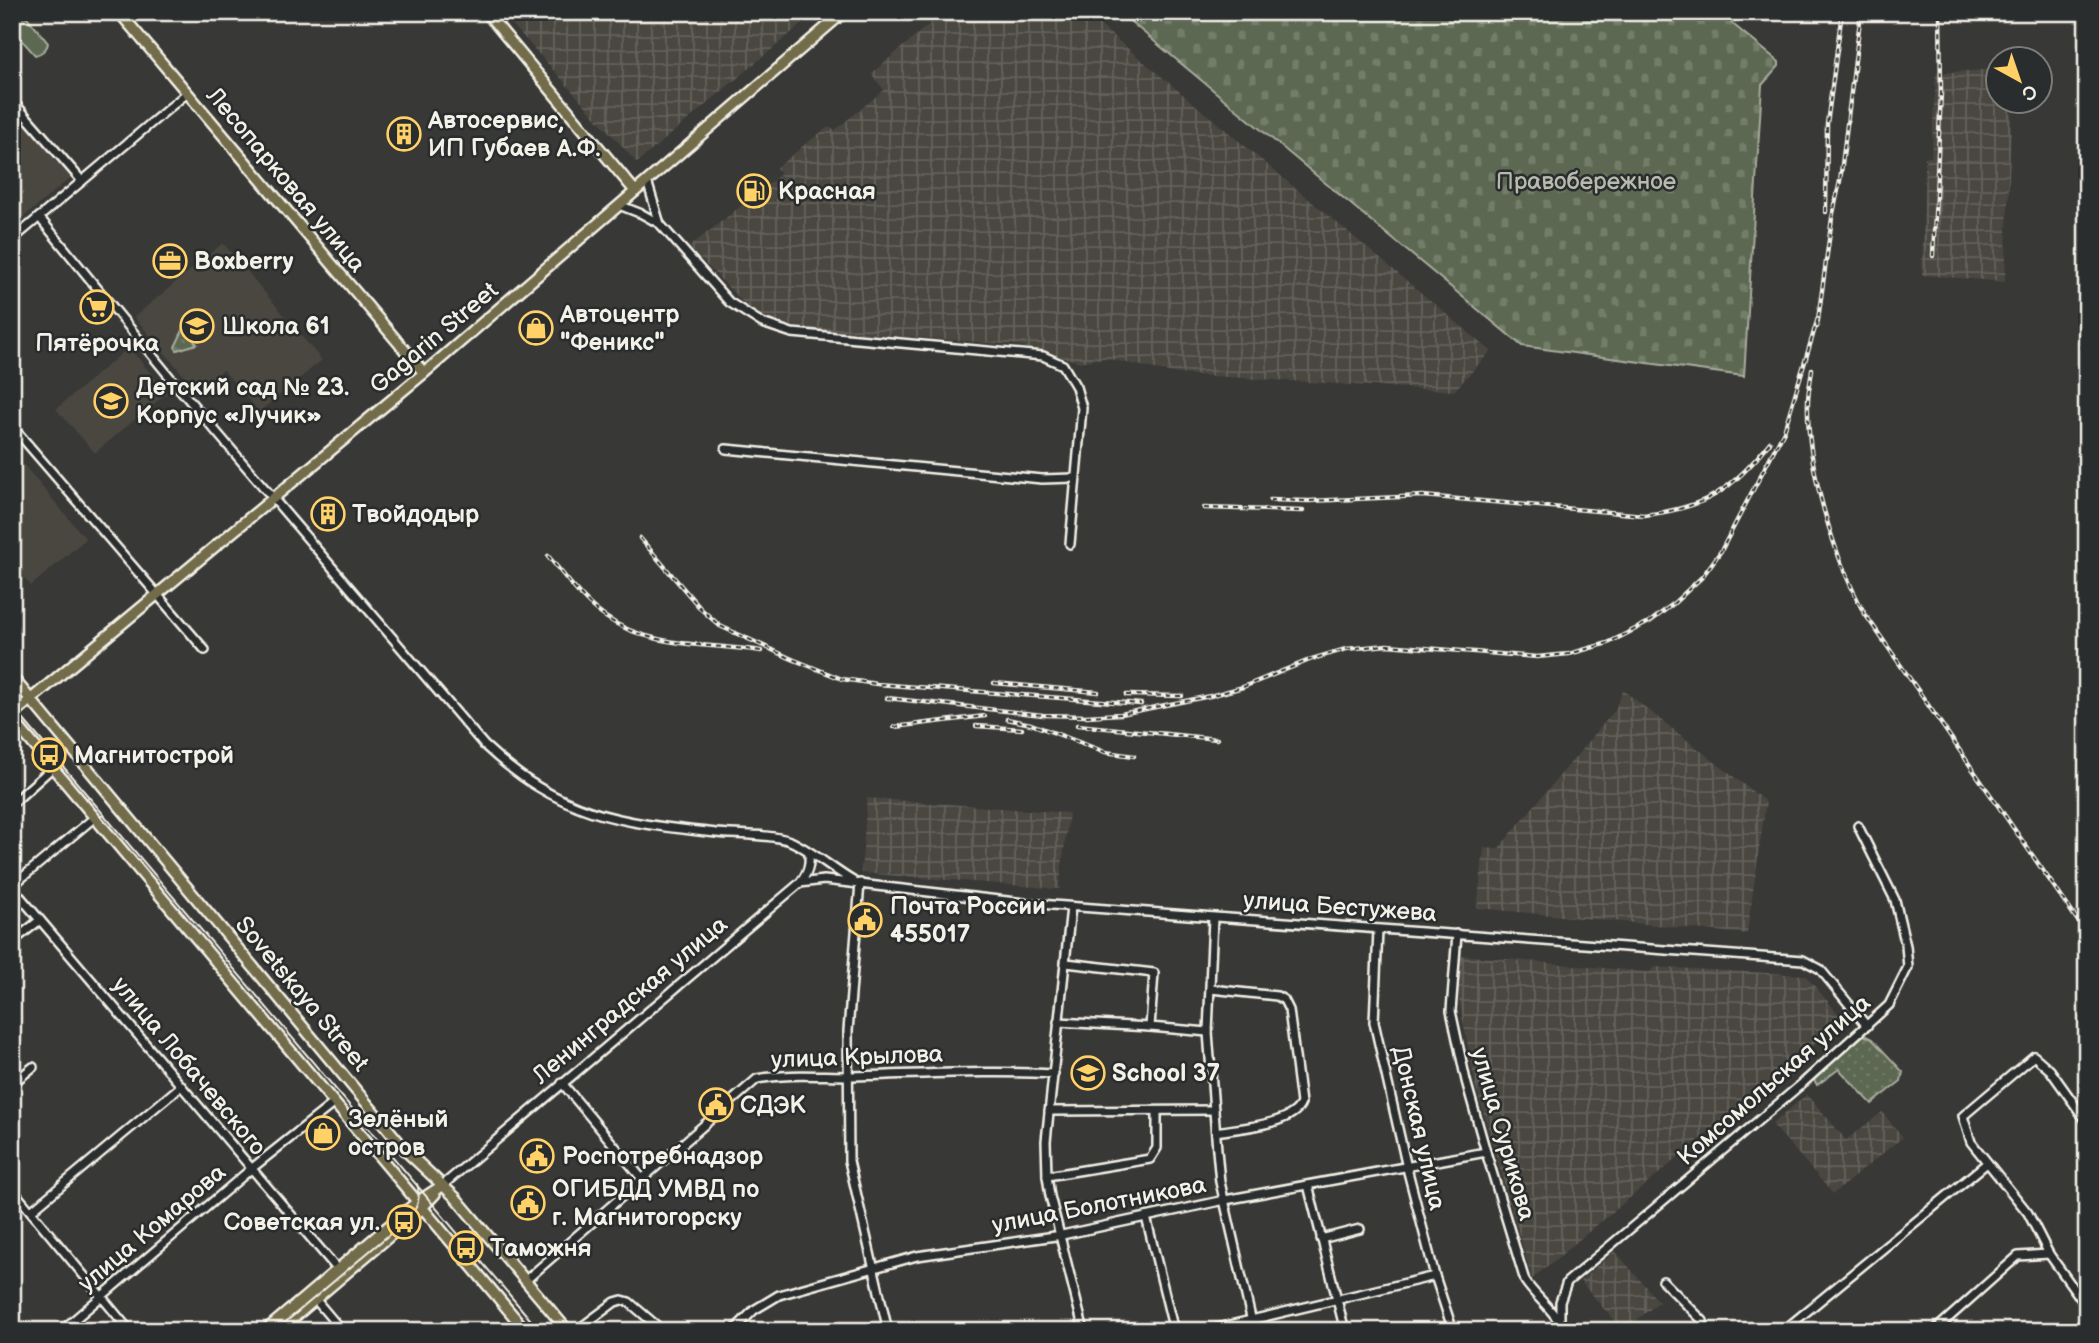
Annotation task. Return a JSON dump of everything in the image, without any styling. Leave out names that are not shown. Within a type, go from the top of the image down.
[{"type":"main road","name":"Лесопарковая улица","points":[[119,12],[424,373]]},
{"type":"main road","points":[[486,12],[635,191]]},
{"type":"main road","name":"Gagarin Street","points":[[12,717],[424,373],[844,12]]},
{"type":"main road","name":"Sovetskaya Street","points":[[12,677],[408,1153],[443,1185],[568,1331]]},
{"type":"main road","name":"Sovetskaya Street","points":[[12,717],[526,1331]]},
{"type":"main road","name":"Ленинградская улица","points":[[278,1331],[443,1185]]},
{"type":"main road","name":"Ленинградская улица","points":[[265,1331],[420,1205]]},
{"type":"street","points":[[12,240],[187,93]]},
{"type":"street","points":[[12,100],[82,181]]},
{"type":"street","points":[[647,181],[660,224]]},
{"type":"street","points":[[619,205],[660,224],[729,302],[762,323],[792,333],[1043,356],[1063,365],[1076,387],[1082,408],[1070,544]]},
{"type":"street","points":[[39,217],[273,498],[484,745],[523,778],[570,805],[594,814],[660,827],[787,839],[858,883]]},
{"type":"street","points":[[12,426],[205,650]]},
{"type":"street","points":[[726,449],[1042,479],[1074,478]]},
{"type":"street","points":[[12,804],[53,767]]},
{"type":"street","points":[[12,886],[95,817]]},
{"type":"street","name":"Комсомольская улица","points":[[1561,1327],[1560,1302],[1567,1282],[1889,1005],[1908,967],[1906,946],[1895,900],[1858,826]]},
{"type":"street","points":[[800,883],[810,864],[808,853]]},
{"type":"street","points":[[800,883],[824,880],[858,883]]},
{"type":"street","name":"Ленинградская улица","points":[[443,1185],[800,883]]},
{"type":"street","points":[[858,883],[848,1031],[849,1161],[888,1331]]},
{"type":"street","name":"улица Бестужева","points":[[858,883],[934,894],[1071,907],[1803,960],[1820,969],[1867,1026]]},
{"type":"street","name":"улица Лобачевского","points":[[12,886],[338,1270]]},
{"type":"street","points":[[1071,907],[1046,1141],[1046,1176],[1084,1331]]},
{"type":"street","points":[[1213,918],[1208,1032],[1220,1182],[1254,1331]]},
{"type":"street","points":[[12,942],[40,920]]},
{"type":"street","name":"Донская улица","points":[[1378,930],[1374,1022],[1435,1276],[1453,1331]]},
{"type":"street","name":"улица Сурикова","points":[[1457,934],[1451,1011],[1466,1081],[1525,1281],[1561,1327]]},
{"type":"street","points":[[1066,962],[1154,972],[1150,1027]]},
{"type":"street","points":[[1211,989],[1277,996],[1284,1000],[1289,1010],[1301,1103],[1296,1112],[1283,1119],[1216,1132]]},
{"type":"street","points":[[1058,1022],[1208,1032]]},
{"type":"street","points":[[2087,1122],[2050,1070],[2034,1056],[1963,1116],[1971,1142],[2028,1213],[2049,1254],[2087,1307]]},
{"type":"street","points":[[12,1084],[33,1067]]},
{"type":"street","name":"улица Крылова","points":[[526,1280],[757,1079],[799,1074],[1054,1074]]},
{"type":"street","points":[[562,1083],[643,1180]]},
{"type":"street","points":[[31,1211],[181,1086]]},
{"type":"street","name":"улица Комарова","points":[[61,1331],[251,1169],[334,1103]]},
{"type":"street","points":[[1049,1111],[1214,1111]]},
{"type":"street","points":[[1046,1176],[1150,1159],[1157,1148],[1157,1112]]},
{"type":"street","name":"улица Болотникова","points":[[733,1331],[754,1310],[779,1295],[918,1256],[1062,1236],[1225,1200],[1486,1153]]},
{"type":"street","points":[[1783,1331],[1987,1163]]},
{"type":"street","points":[[1308,1185],[1345,1331]]},
{"type":"street","points":[[12,1189],[130,1331]]},
{"type":"street","points":[[1146,1217],[1174,1331]]},
{"type":"street","points":[[1321,1239],[1360,1229]]},
{"type":"street","points":[[1934,1331],[2018,1256],[2049,1254]]},
{"type":"street","points":[[1205,1331],[1435,1276]]},
{"type":"street","points":[[1663,1281],[1703,1321]]},
{"type":"street","points":[[315,1299],[342,1331]]},
{"type":"street","points":[[576,1331],[615,1302],[622,1300],[629,1302],[663,1331]]},
{"type":"shaded area","points":[[501,12],[816,12],[637,163]]},
{"type":"shaded area","points":[[943,12],[1084,12],[1491,351],[1454,391],[1178,374],[1104,358],[1080,362],[1016,345],[808,329],[759,319],[689,247],[781,174],[776,168],[808,142],[828,127],[835,130],[884,90],[871,74]]},
{"type":"shaded area","points":[[1983,70],[1983,116],[2011,116],[2005,282],[1922,275],[1925,157],[1931,157],[1936,73]]},
{"type":"shaded area","points":[[12,104],[74,175],[12,227]]},
{"type":"shaded area","points":[[223,243],[322,360],[259,412],[223,370],[197,391],[134,317]]},
{"type":"shaded area","name":"Детский сад № 23. Корпус «Лучик»","points":[[129,347],[167,393],[95,453],[56,409]]},
{"type":"shaded area","points":[[12,451],[86,539],[31,586],[12,564]]},
{"type":"shaded area","points":[[1623,690],[1766,802],[1747,934],[1477,908],[1484,848],[1498,849],[1615,710]]},
{"type":"shaded area","points":[[867,798],[1069,813],[1059,889],[861,873]]},
{"type":"shaded area","points":[[1460,955],[1649,972],[1655,967],[1805,975],[1844,1020],[1532,1279],[1475,1084],[1458,995]]},
{"type":"shaded area","points":[[1807,1094],[1846,1140],[1882,1112],[1903,1137],[1833,1194],[1772,1124]]},
{"type":"shaded area","points":[[1615,1251],[1659,1302],[1623,1331],[1580,1281]]},
{"type":"green space","name":"Правобережное","points":[[1119,12],[1718,12],[1779,62],[1779,66],[1762,85],[1744,376],[1522,346]]},
{"type":"green space","points":[[21,16],[27,17],[48,43],[39,54],[35,55],[12,29],[13,22]]},
{"type":"green space","points":[[184,328],[197,344],[177,350],[175,347]]},
{"type":"green space","points":[[1864,1035],[1872,1039],[1903,1072],[1901,1081],[1872,1104],[1839,1069],[1817,1085],[1813,1078]]},
{"type":"tram line","points":[[12,706],[540,1331]]},
{"type":"tram line","points":[[275,1331],[410,1217],[418,1201],[417,1184]]},
{"type":"railway","points":[[1826,212],[1827,124],[1842,12]]},
{"type":"railway","points":[[1817,327],[1832,218],[1840,181],[1861,12]]},
{"type":"railway","points":[[1933,256],[1941,93],[1940,12]]},
{"type":"railway","points":[[887,698],[1043,715],[1121,714],[1243,687],[1312,659],[1346,649],[1387,645],[1537,657],[1569,654],[1608,643],[1651,621],[1673,604],[1702,577],[1721,551],[1784,431],[1818,318]]},
{"type":"railway","points":[[1812,369],[1808,397],[1809,426],[1817,482],[1833,539],[1854,592],[1865,614],[2087,934]]},
{"type":"railway","points":[[1270,500],[1423,496],[1644,515],[1684,508],[1716,494],[1743,473],[1770,442]]},
{"type":"railway","points":[[1204,508],[1303,511]]},
{"type":"railway","points":[[640,538],[701,609],[720,626],[842,679],[1141,704]]},
{"type":"railway","points":[[548,556],[588,603],[622,627],[680,643],[761,651]]},
{"type":"railway","points":[[994,683],[1098,692]]},
{"type":"railway","points":[[1126,695],[1182,696]]},
{"type":"railway","points":[[894,727],[985,716]]},
{"type":"railway","points":[[1007,719],[1031,724],[1105,752],[1134,756]]},
{"type":"railway","points":[[1077,725],[1217,739]]},
{"type":"railway","points":[[976,726],[1022,729]]},
{"type":"place","name":"Автосервис, ИП Губаев А.Ф.","points":[[404,134]]},
{"type":"place","name":"Красная","points":[[754,191]]},
{"type":"place","name":"Boxberry","points":[[170,261]]},
{"type":"place","name":"Пятёрочка","points":[[97,307]]},
{"type":"place","name":"Школа 61","points":[[197,326]]},
{"type":"place","name":"Автоцентр \"Феникс\"","points":[[536,328]]},
{"type":"place","name":"Детский сад № 23. Корпус «Лучик»","points":[[111,401]]},
{"type":"place","name":"Твойдодыр","points":[[328,514]]},
{"type":"place","name":"Магнитострой","points":[[49,755]]},
{"type":"place","name":"Почта России 455017","points":[[865,920]]},
{"type":"place","name":"School 37","points":[[1088,1073]]},
{"type":"place","name":"СДЭК","points":[[716,1105]]},
{"type":"place","name":"Зелёный остров","points":[[323,1133]]},
{"type":"place","name":"Роспотребнадзор","points":[[537,1156]]},
{"type":"place","name":"ОГИБДД УМВД по г. Магнитогорску","points":[[528,1203]]},
{"type":"place","name":"Советская ул.","points":[[404,1222]]},
{"type":"place","name":"Таможня","points":[[466,1248]]}]
